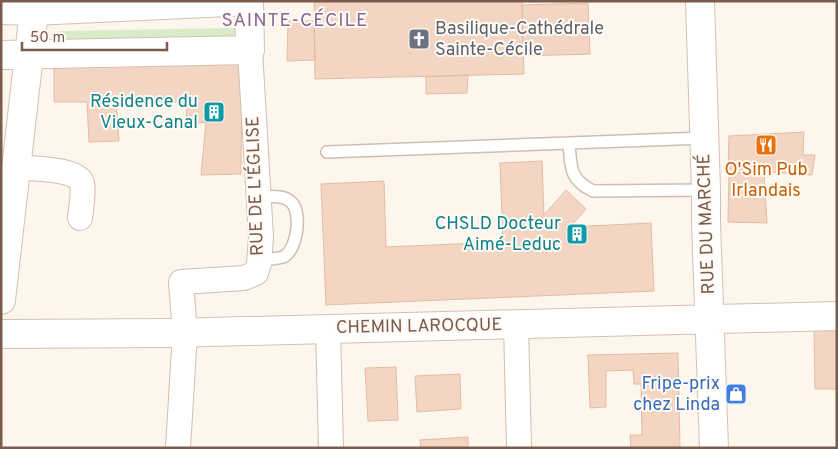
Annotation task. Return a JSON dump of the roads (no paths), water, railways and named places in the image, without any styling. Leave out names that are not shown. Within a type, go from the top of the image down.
[{"type":"street","points":[[1,10],[34,11],[249,1]]},
{"type":"street","name":"RUE DE L'ÉGLISE","points":[[184,333],[181,282],[244,278],[256,273],[260,260],[261,237],[249,1]]},
{"type":"street","name":"RUE DU MARCHÉ","points":[[700,1],[714,448]]},
{"type":"street","points":[[1,300],[34,11]]},
{"type":"street","points":[[1,55],[250,50]]},
{"type":"street","points":[[16,167],[69,172],[78,177],[82,184],[80,218]]},
{"type":"street","name":"CHEMIN LAROCQUE","points":[[1,334],[184,333],[837,316]]},
{"type":"street","points":[[516,324],[519,448]]},
{"type":"street","points":[[328,329],[331,448]]},
{"type":"street","points":[[178,448],[184,333]]},
{"type":"lane","points":[[327,152],[704,138]]},
{"type":"lane","points":[[569,143],[571,169],[580,185],[593,191],[706,190]]},
{"type":"lane","points":[[258,198],[281,197],[292,203],[297,215],[296,235],[288,252],[283,256],[260,260]]},
{"type":"place","name":"Basilique-Cathédrale Sainte-Cécile","points":[[419,39]]},
{"type":"place","name":"Résidence du Vieux-Canal","points":[[214,112]]},
{"type":"place","name":"O'Sim Pub Irlandais","points":[[766,145]]},
{"type":"place","name":"CHSLD Docteur Aimé-Leduc","points":[[577,234]]},
{"type":"place","name":"Fripe-prix chez Linda","points":[[736,394]]},
{"type":"district","name":"SAINTE-CÉCILE","points":[[295,21]]}]
